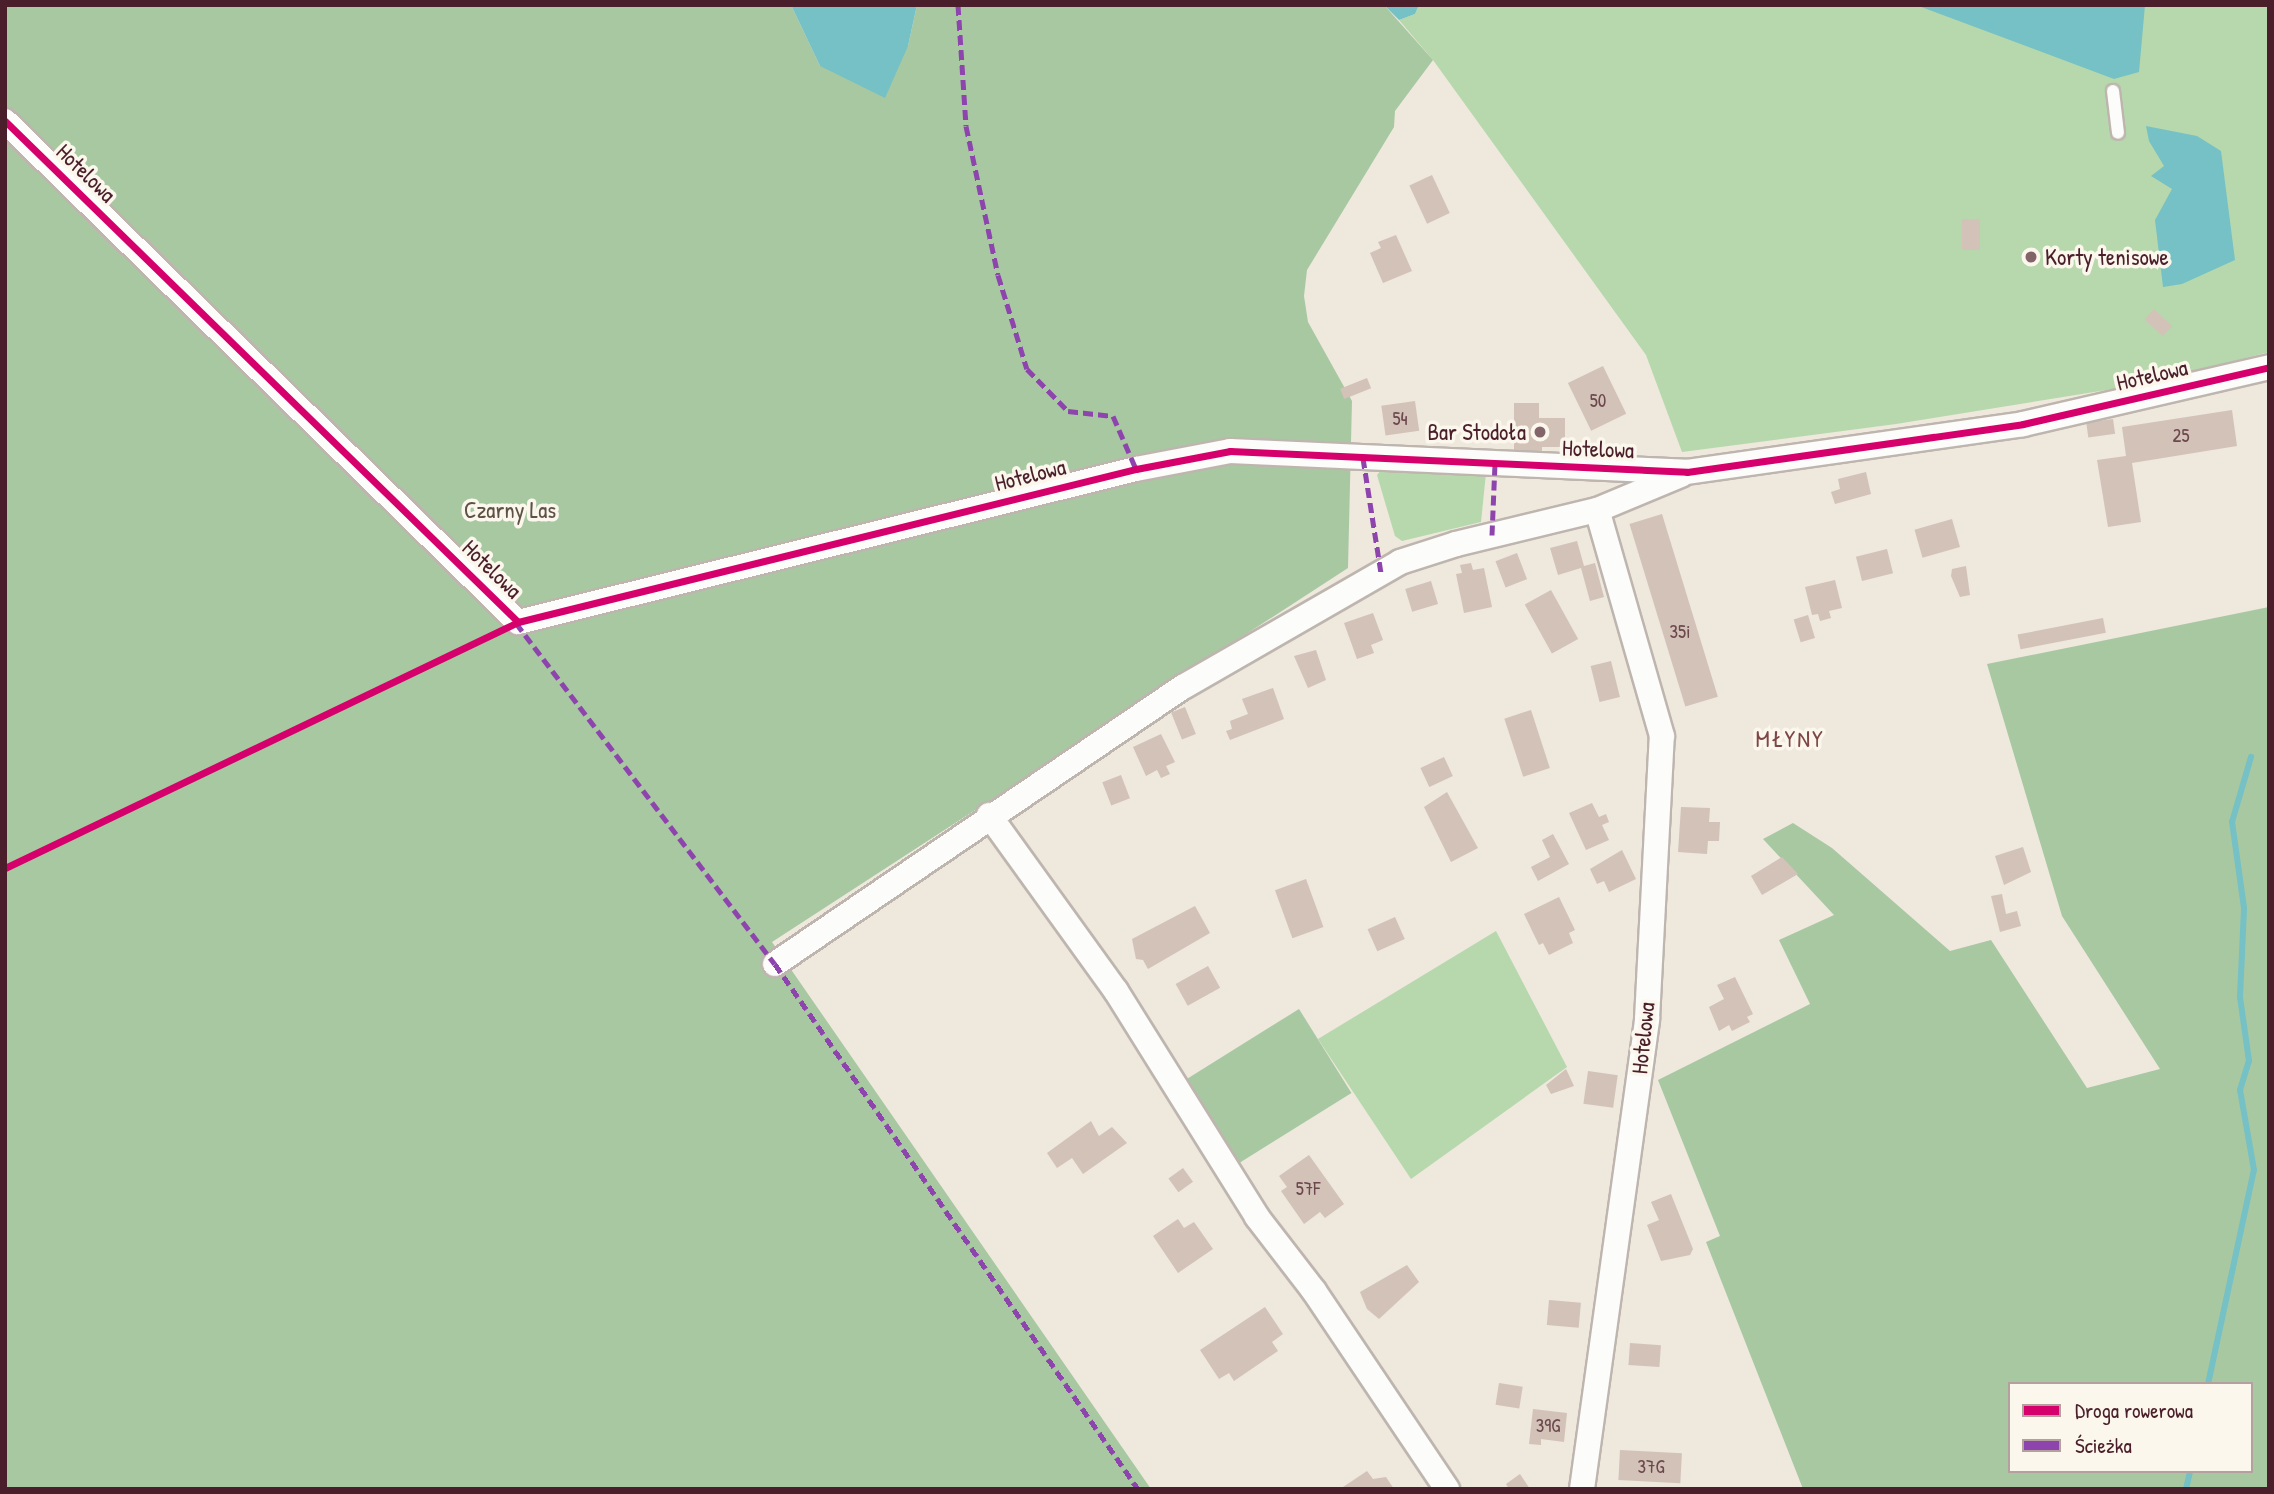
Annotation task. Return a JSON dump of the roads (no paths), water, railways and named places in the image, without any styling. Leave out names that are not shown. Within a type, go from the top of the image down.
[{"type":"street","name":"Hotelowa","points":[[5,121],[518,622],[1136,469],[1230,451],[1688,472],[2023,424],[2269,367]]},
{"type":"street","name":"Hotelowa","points":[[775,964],[989,815],[1183,687],[1400,562],[1456,544],[1597,510],[1688,472]]},
{"type":"street","name":"Hotelowa","points":[[1582,1489],[1647,1019],[1662,736],[1597,510]]},
{"type":"street","points":[[989,815],[1116,990],[1257,1217],[1314,1291],[1447,1489]]},
{"type":"lane","points":[[2113,91],[2118,133]]},
{"type":"water","points":[[791,5],[917,5],[908,46],[885,98],[820,66]]},
{"type":"water","points":[[1384,5],[1419,5],[1415,14],[1399,20]]},
{"type":"water","points":[[1916,5],[2145,5],[2139,72],[2114,79]]},
{"type":"water","points":[[2146,126],[2197,136],[2221,151],[2235,260],[2182,284],[2163,287],[2155,220],[2172,189],[2151,176],[2164,166],[2149,141]]},
{"type":"waterway","points":[[2208,1382],[2254,1170],[2240,1090],[2249,1061],[2240,997],[2244,908],[2232,822],[2251,757]]},
{"type":"waterway","points":[[2186,1489],[2190,1473]]},
{"type":"place","name":"Korty tenisowe","points":[[2031,257]]},
{"type":"place","name":"Bar Stodoła","points":[[1540,432]]},
{"type":"district","name":"MŁYNY","points":[[1790,739]]},
{"type":"park label","name":"Czarny Las","points":[[510,510]]}]
